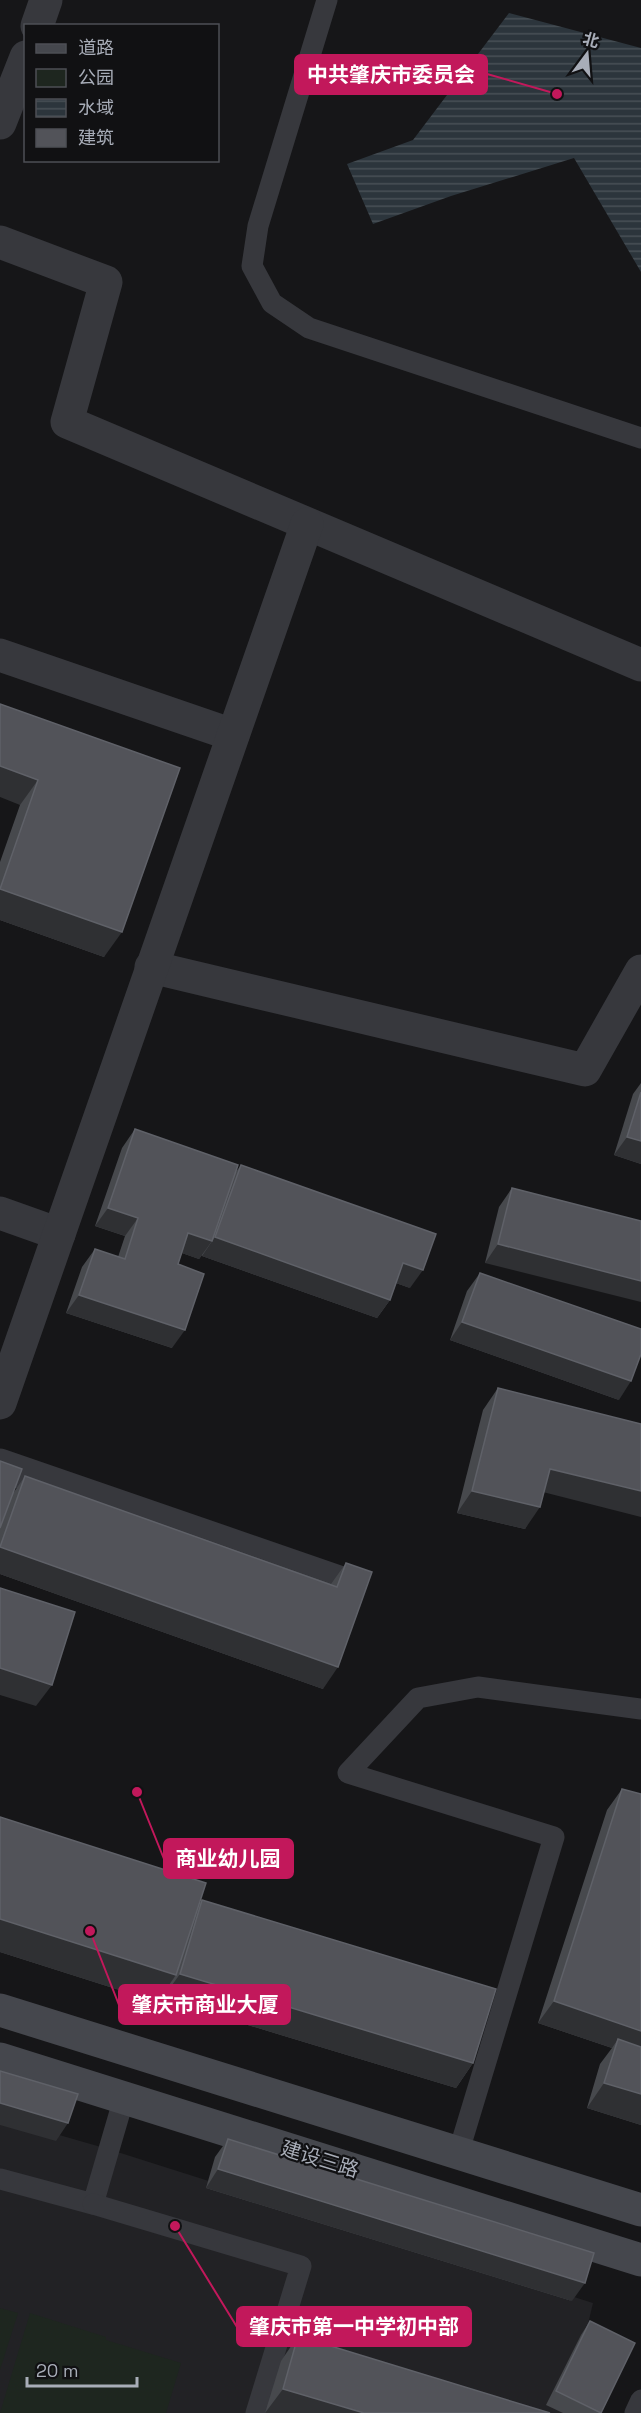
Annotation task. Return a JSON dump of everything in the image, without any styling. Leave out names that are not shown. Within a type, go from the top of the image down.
[{"type":"main road","points":[[0,2010],[641,2210]]},
{"type":"main road","name":"建设三路","points":[[0,2059],[641,2260]]},
{"type":"street","points":[[38,24],[46,0]]},
{"type":"street","points":[[0,123],[24,62]]},
{"type":"street","points":[[0,242],[106,282],[67,423],[641,665]]},
{"type":"street","points":[[0,1402],[307,524]]},
{"type":"street","points":[[0,655],[233,735]]},
{"type":"street","points":[[151,967],[585,1070],[641,971]]},
{"type":"street","points":[[0,1213],[59,1234]]},
{"type":"street","points":[[0,1465],[339,1582]]},
{"type":"lane","points":[[327,0],[258,226],[252,266],[272,303],[309,328],[641,438]]},
{"type":"lane","points":[[458,2154],[554,1837],[348,1773],[418,1698],[478,1687],[641,1709]]},
{"type":"lane","points":[[93,2204],[124,2098]]},
{"type":"lane","points":[[0,2178],[301,2266],[256,2413]]},
{"type":"lane","points":[[635,2413],[641,2400]]},
{"type":"shaded area","points":[[0,2118],[108,2149],[593,2303],[567,2413],[0,2413]]},
{"type":"green space","points":[[0,2308],[18,2313],[0,2370]]},
{"type":"green space","points":[[30,2313],[181,2363],[166,2413],[0,2413]]},
{"type":"water","points":[[509,13],[641,48],[641,272],[574,158],[451,196],[373,224],[347,164],[413,140]]},
{"type":"building","points":[[0,704],[180,768],[122,932],[0,889],[38,780],[0,766]]},
{"type":"building","points":[[641,1092],[641,1141],[627,1137]]},
{"type":"building","points":[[135,1129],[238,1165],[212,1241],[188,1233],[178,1264],[204,1274],[185,1330],[79,1295],[95,1249],[125,1259],[138,1218],[108,1208]]},
{"type":"building","points":[[241,1165],[436,1234],[423,1270],[403,1263],[390,1300],[215,1237]]},
{"type":"building","points":[[512,1188],[641,1221],[641,1281],[498,1244]]},
{"type":"building","points":[[480,1273],[641,1329],[641,1354],[631,1381],[462,1322]]},
{"type":"building","points":[[498,1388],[641,1424],[641,1491],[550,1469],[540,1507],[472,1491]]},
{"type":"building","points":[[0,1461],[22,1469],[0,1528]]},
{"type":"building","points":[[25,1476],[337,1587],[346,1563],[372,1572],[338,1667],[0,1547]]},
{"type":"building","points":[[0,1588],[75,1612],[52,1685],[0,1668]]},
{"type":"building","points":[[622,1789],[641,1794],[641,2031],[554,2001]]},
{"type":"building","points":[[0,1817],[206,1883],[176,1975],[0,1919]]},
{"type":"building","points":[[202,1900],[496,1989],[473,2063],[180,1974]]},
{"type":"building","points":[[618,2039],[641,2047],[641,2094],[604,2083]]},
{"type":"building","points":[[0,2071],[78,2094],[68,2123],[0,2103]]},
{"type":"building","points":[[228,2139],[594,2253],[585,2283],[218,2169]]},
{"type":"building","points":[[590,2321],[635,2343],[601,2413],[556,2391]]},
{"type":"building","points":[[298,2336],[550,2413],[364,2413],[283,2389]]},
{"type":"place","name":"中共肇庆市委员会","points":[[557,94]]},
{"type":"place","name":"商业幼儿园","points":[[137,1792]]},
{"type":"place","name":"肇庆市商业大厦","points":[[90,1931]]},
{"type":"place","name":"肇庆市第一中学初中部","points":[[175,2226]]}]
